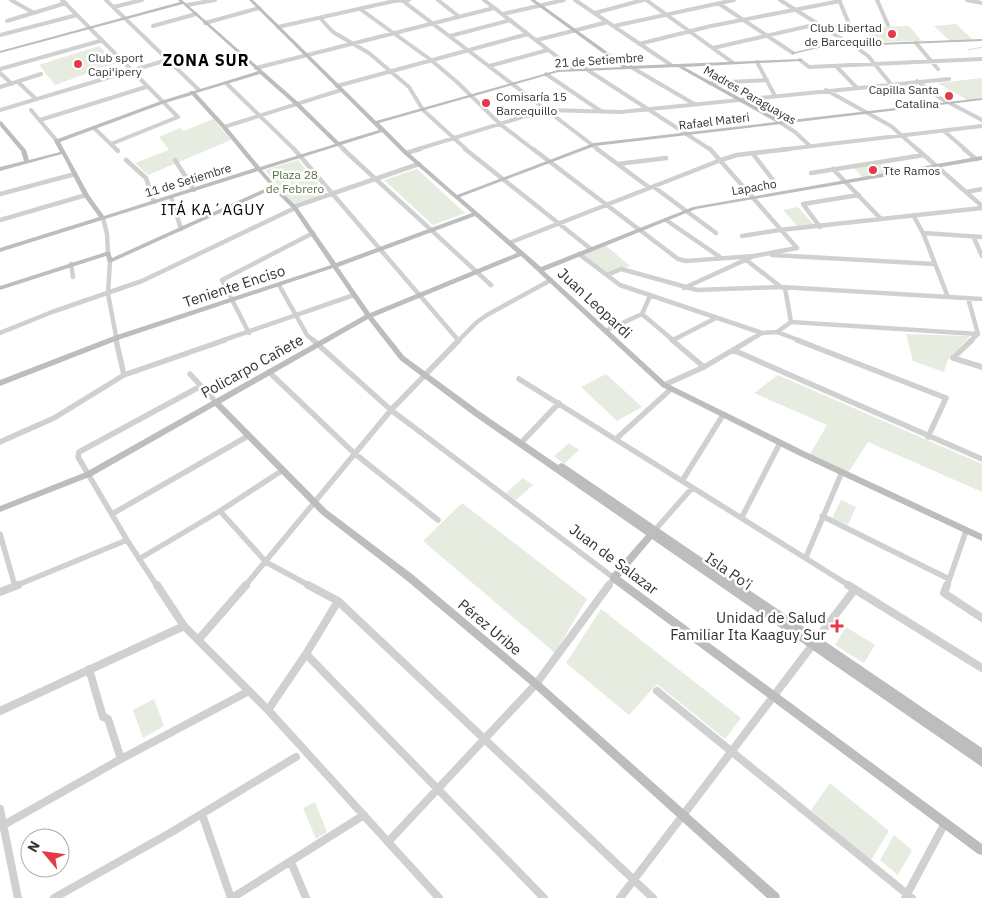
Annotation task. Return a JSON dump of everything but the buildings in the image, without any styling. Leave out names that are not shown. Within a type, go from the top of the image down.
[{"type":"street","points":[[11,0],[34,13]]},
{"type":"street","points":[[62,0],[177,118],[111,144]]},
{"type":"street","points":[[106,0],[199,90]]},
{"type":"street","points":[[114,7],[142,0]]},
{"type":"street","points":[[0,52],[183,3],[215,0]]},
{"type":"street","name":"Juan Leopardi","points":[[251,0],[406,153],[540,270],[668,387],[780,443],[982,538]]},
{"type":"street","points":[[278,27],[410,0]]},
{"type":"street","points":[[438,0],[458,16]]},
{"type":"street","points":[[484,0],[573,69]]},
{"type":"street","points":[[527,0],[622,67]]},
{"type":"street","points":[[532,0],[538,7]]},
{"type":"street","points":[[503,14],[564,0]]},
{"type":"street","points":[[575,0],[671,65]]},
{"type":"street","points":[[595,13],[644,0],[732,62]]},
{"type":"street","points":[[614,26],[733,0]]},
{"type":"street","points":[[780,0],[868,56],[891,84]]},
{"type":"street","points":[[639,44],[793,8],[839,0],[850,26],[825,28]]},
{"type":"street","points":[[877,0],[888,25]]},
{"type":"street","points":[[966,0],[982,3]]},
{"type":"street","points":[[403,1],[545,110],[618,164],[688,211],[716,233]]},
{"type":"street","points":[[7,21],[66,3]]},
{"type":"street","points":[[183,3],[296,103],[491,285]]},
{"type":"street","points":[[718,3],[793,53],[809,67],[982,60]]},
{"type":"street","points":[[205,22],[258,8]]},
{"type":"street","points":[[256,68],[392,32],[494,8]]},
{"type":"street","points":[[360,9],[431,60],[500,124],[678,259],[686,261],[720,257],[757,256],[934,264]]},
{"type":"street","points":[[153,26],[196,14]]},
{"type":"street","points":[[0,35],[77,15]]},
{"type":"street","points":[[320,18],[333,32],[369,53],[391,71],[409,87],[423,110],[453,138],[591,249]]},
{"type":"street","points":[[450,36],[511,20]]},
{"type":"street","points":[[537,40],[608,22]]},
{"type":"street","points":[[713,48],[818,24]]},
{"type":"street","points":[[224,127],[391,71],[528,34]]},
{"type":"street","points":[[853,45],[982,40]]},
{"type":"street","points":[[0,69],[100,41]]},
{"type":"street","points":[[793,53],[845,41]]},
{"type":"street","points":[[916,44],[938,68]]},
{"type":"street","points":[[489,66],[548,50]]},
{"type":"street","points":[[0,110],[167,60]]},
{"type":"street","name":"21 de Setiembre","points":[[376,123],[469,95],[546,74],[573,69],[800,60]]},
{"type":"street","points":[[757,62],[775,96]]},
{"type":"street","name":"Madres Paraguayas","points":[[677,65],[781,123],[795,132],[810,146]]},
{"type":"street","points":[[836,66],[856,87]]},
{"type":"street","points":[[631,67],[696,105]]},
{"type":"street","points":[[586,69],[708,146],[797,248],[757,256],[684,288]]},
{"type":"street","points":[[56,141],[162,102],[261,72]]},
{"type":"street","points":[[0,73],[12,84]]},
{"type":"street","points":[[0,88],[41,74]]},
{"type":"street","points":[[546,74],[604,113]]},
{"type":"street","points":[[406,153],[545,110],[604,113],[650,110],[826,90],[949,79]]},
{"type":"street","points":[[709,83],[767,80]]},
{"type":"street","points":[[917,81],[928,90],[982,120]]},
{"type":"street","points":[[18,82],[36,98]]},
{"type":"street","points":[[226,83],[301,156],[459,341]]},
{"type":"street","points":[[40,120],[146,87]]},
{"type":"street","points":[[826,90],[891,126],[982,207]]},
{"type":"street","name":"Isla Po'i","points":[[192,92],[294,208],[369,316],[402,358],[461,401],[815,644],[982,762]]},
{"type":"street","name":"Rafael Materi","points":[[456,198],[594,145],[982,99]]},
{"type":"street","points":[[31,110],[56,141],[86,195],[103,218],[110,261],[108,294],[124,375]]},
{"type":"street","points":[[0,123],[24,151],[28,162]]},
{"type":"street","points":[[509,243],[721,160],[810,146],[982,126]]},
{"type":"street","points":[[94,128],[118,151]]},
{"type":"street","name":"11 de Setiembre","points":[[1,248],[194,190],[383,130]]},
{"type":"street","points":[[944,131],[979,158]]},
{"type":"street","points":[[0,169],[61,153]]},
{"type":"street","points":[[753,154],[773,180]]},
{"type":"street","points":[[811,173],[924,155]]},
{"type":"street","points":[[618,164],[666,158]]},
{"type":"street","name":"Lapacho","points":[[540,270],[688,211],[708,205],[979,158]]},
{"type":"street","points":[[126,160],[146,178],[154,202]]},
{"type":"street","points":[[175,160],[194,190]]},
{"type":"street","points":[[0,333],[52,312],[108,294],[178,265],[294,208],[419,164]]},
{"type":"street","points":[[833,169],[881,219]]},
{"type":"street","points":[[0,194],[75,174]]},
{"type":"street","points":[[110,261],[274,187]]},
{"type":"street","points":[[966,192],[982,189]]},
{"type":"street","points":[[0,220],[86,195]]},
{"type":"street","points":[[820,227],[803,204],[859,195]]},
{"type":"street","points":[[171,197],[181,229]]},
{"type":"street","points":[[742,236],[982,207]]},
{"type":"street","name":"Teniente Enciso","points":[[0,383],[116,338],[334,266],[475,214]]},
{"type":"street","points":[[913,215],[923,233],[948,297]]},
{"type":"street","points":[[666,220],[720,257]]},
{"type":"street","points":[[249,332],[221,282],[313,233]]},
{"type":"street","points":[[923,233],[982,237]]},
{"type":"street","points":[[973,236],[982,256]]},
{"type":"street","points":[[0,288],[108,253]]},
{"type":"street","name":"Policarpo Cañete","points":[[0,509],[88,474],[369,316],[521,254]]},
{"type":"street","points":[[579,254],[620,285],[762,333],[777,332],[946,398],[928,437]]},
{"type":"street","points":[[742,256],[746,261],[783,287],[791,322]]},
{"type":"street","points":[[71,264],[73,277]]},
{"type":"street","points":[[607,275],[621,270],[697,290],[783,287],[982,299]]},
{"type":"street","points":[[199,639],[266,562],[391,410],[487,315],[551,280]]},
{"type":"street","name":"Juan de Salazar","points":[[279,284],[307,335],[391,410],[614,578],[982,850]]},
{"type":"street","points":[[0,442],[54,418],[124,375],[354,295]]},
{"type":"street","points":[[605,331],[642,314],[650,296]]},
{"type":"street","points":[[968,298],[978,334]]},
{"type":"street","points":[[642,314],[704,367]]},
{"type":"street","points":[[673,340],[716,318]]},
{"type":"street","points":[[777,332],[791,322],[946,334],[978,334]]},
{"type":"street","points":[[617,438],[668,387],[762,333]]},
{"type":"street","points":[[978,334],[954,357],[954,360],[982,367]]},
{"type":"street","points":[[733,350],[928,437],[982,459]]},
{"type":"street","points":[[269,372],[354,454],[438,520]]},
{"type":"street","name":"Pérez Uribe","points":[[190,374],[248,436],[338,523],[409,577],[536,684],[776,898]]},
{"type":"street","points":[[519,379],[617,438],[692,488],[742,516],[982,668]]},
{"type":"street","points":[[201,386],[79,452],[78,457],[127,540],[184,626],[268,710],[439,898]]},
{"type":"street","points":[[522,442],[559,403]]},
{"type":"street","points":[[682,481],[723,415]]},
{"type":"street","points":[[112,514],[248,436]]},
{"type":"street","points":[[742,516],[780,443]]},
{"type":"street","points":[[140,559],[220,511],[283,470]]},
{"type":"street","points":[[806,557],[842,472]]},
{"type":"street","points":[[388,842],[536,684],[555,661],[594,602],[692,488]]},
{"type":"street","points":[[220,511],[266,562],[338,601],[654,898]]},
{"type":"street","points":[[822,516],[949,579]]},
{"type":"street","points":[[966,531],[944,593],[982,618]]},
{"type":"street","points":[[0,534],[15,586]]},
{"type":"street","points":[[0,592],[127,540]]},
{"type":"street","points":[[620,898],[855,589]]},
{"type":"street","points":[[268,710],[306,654],[338,601]]},
{"type":"street","points":[[0,711],[184,626]]},
{"type":"street","name":"Isla Po'i","points":[[815,644],[982,754]]},
{"type":"street","points":[[306,654],[544,898]]},
{"type":"street","points":[[89,669],[103,717],[108,719],[121,759]]},
{"type":"street","points":[[2,826],[121,759],[249,691]]},
{"type":"street","points":[[657,691],[908,897],[945,823]]},
{"type":"street","points":[[54,898],[202,814],[296,757]]},
{"type":"street","points":[[0,809],[18,898]]},
{"type":"street","points":[[202,814],[231,898],[292,862],[364,814]]},
{"type":"street","points":[[292,862],[306,898]]},
{"type":"green space","points":[[956,24],[973,40],[950,41],[934,26]]},
{"type":"green space","name":"Club Libertad de Barcequillo","points":[[909,26],[922,41],[875,42],[863,27]]},
{"type":"green space","name":"Club sport Capi'ipery","points":[[99,46],[116,63],[55,85],[39,65]]},
{"type":"green space","points":[[982,78],[982,98],[967,100],[938,83]]},
{"type":"green space","points":[[213,119],[231,140],[148,175],[135,163],[169,150],[159,137],[180,128],[184,131]]},
{"type":"green space","name":"Plaza 28 de Febrero","points":[[298,160],[326,193],[293,204],[265,170]]},
{"type":"green space","name":"Tte Ramos","points":[[882,164],[892,172],[863,178],[854,168]]},
{"type":"green space","points":[[417,169],[465,213],[433,225],[384,180]]},
{"type":"green space","points":[[798,207],[814,225],[799,228],[783,210]]},
{"type":"green space","points":[[604,244],[630,266],[607,275],[579,254]]},
{"type":"green space","points":[[906,334],[970,336],[947,361],[944,372],[913,361]]},
{"type":"green space","points":[[606,374],[642,407],[617,421],[581,387]]},
{"type":"green space","points":[[778,375],[982,464],[982,492],[868,442],[848,473],[810,454],[827,425],[754,393]]},
{"type":"green space","points":[[569,443],[579,450],[564,464],[554,456]]},
{"type":"green space","points":[[523,478],[533,485],[516,500],[506,493]]},
{"type":"green space","points":[[841,500],[856,507],[848,525],[832,518]]},
{"type":"green space","points":[[462,503],[587,599],[555,653],[423,541]]},
{"type":"green space","points":[[601,609],[741,718],[725,739],[657,684],[629,715],[566,663]]},
{"type":"green space","points":[[846,627],[875,645],[864,663],[835,645]]},
{"type":"green space","points":[[154,699],[164,726],[143,738],[133,710]]},
{"type":"green space","points":[[830,783],[889,831],[871,860],[811,810]]},
{"type":"green space","points":[[315,802],[327,832],[316,839],[303,808]]},
{"type":"green space","points":[[894,835],[912,850],[898,875],[880,860]]},
{"type":"waterway","points":[[968,50],[982,47]]},
{"type":"place","name":"Club Libertad de Barcequillo","points":[[892,34]]},
{"type":"place","name":"Club sport Capi'ipery","points":[[78,64]]},
{"type":"place","name":"Capilla Santa Catalina","points":[[949,96]]},
{"type":"place","name":"Comisaría 15 Barcequillo","points":[[486,103]]},
{"type":"place","name":"Tte Ramos","points":[[873,170]]},
{"type":"place","name":"Unidad de Salud Familiar Ita Kaaguy Sur","points":[[837,626]]},
{"type":"district","name":"ZONA SUR","points":[[206,60]]},
{"type":"district","name":"ITÁ KA´AGUY","points":[[213,209]]}]
